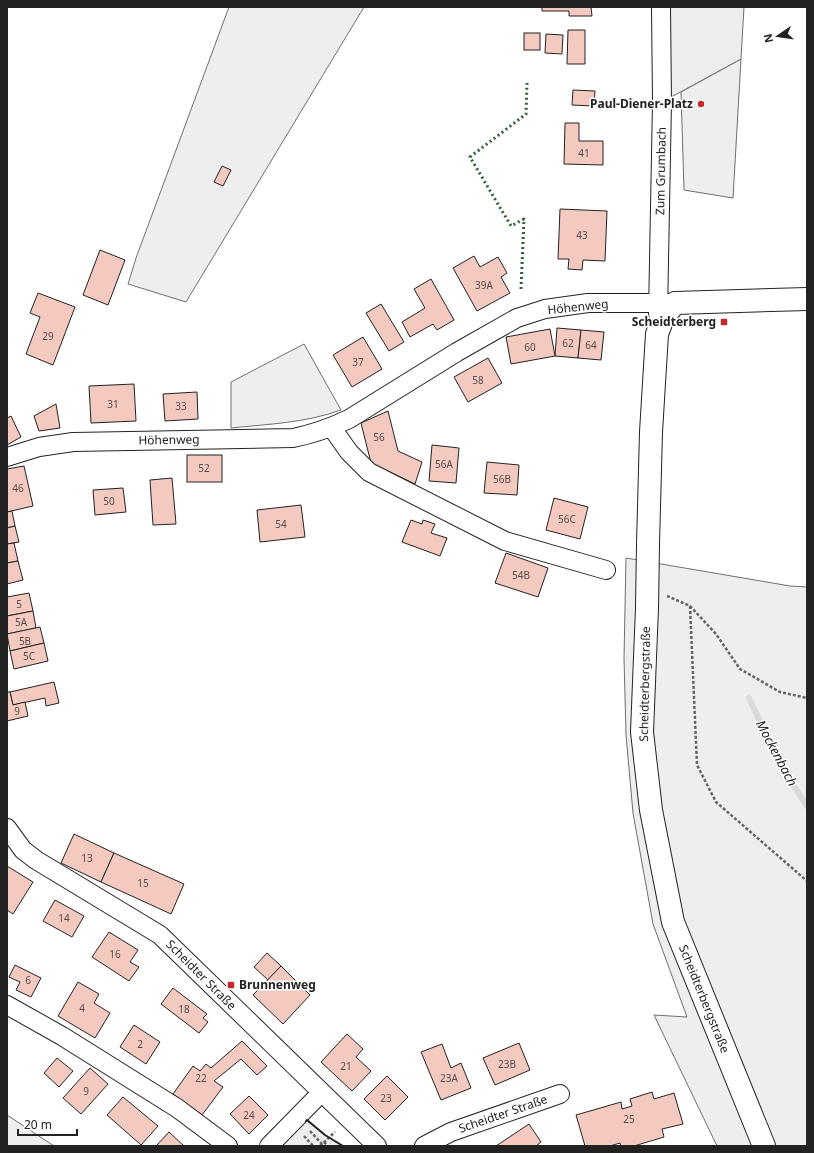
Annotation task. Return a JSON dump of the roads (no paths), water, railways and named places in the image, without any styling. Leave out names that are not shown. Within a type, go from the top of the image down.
[{"type":"street","name":"Zum Grumbach","points":[[661,7],[667,303]]},
{"type":"street","name":"Höhenweg","points":[[7,457],[38,447],[61,443],[293,438],[332,428],[517,318],[563,306],[588,303],[667,303],[807,299]]},
{"type":"street","name":"Scheidterbergstraße","points":[[667,303],[657,334],[651,432],[648,544],[655,601],[642,732],[651,810],[672,922],[764,1146]]},
{"type":"street","points":[[332,428],[358,463],[376,475],[505,541],[606,570]]},
{"type":"street","name":"Scheidter Straße","points":[[7,828],[23,850],[36,860],[160,935],[377,1146]]},
{"type":"street","points":[[7,1005],[62,1036],[177,1108],[228,1146]]},
{"type":"street","points":[[269,1146],[321,1093]]},
{"type":"street","name":"Scheidter Straße","points":[[424,1146],[451,1132],[560,1094]]},
{"type":"waterway","name":"Mockenbach","points":[[749,698],[782,768],[807,806]]},
{"type":"place","name":"Paul-Diener-Platz","points":[[701,104]]},
{"type":"place","name":"Scheidterberg","points":[[724,322]]},
{"type":"place","name":"Brunnenweg","points":[[231,985]]}]
